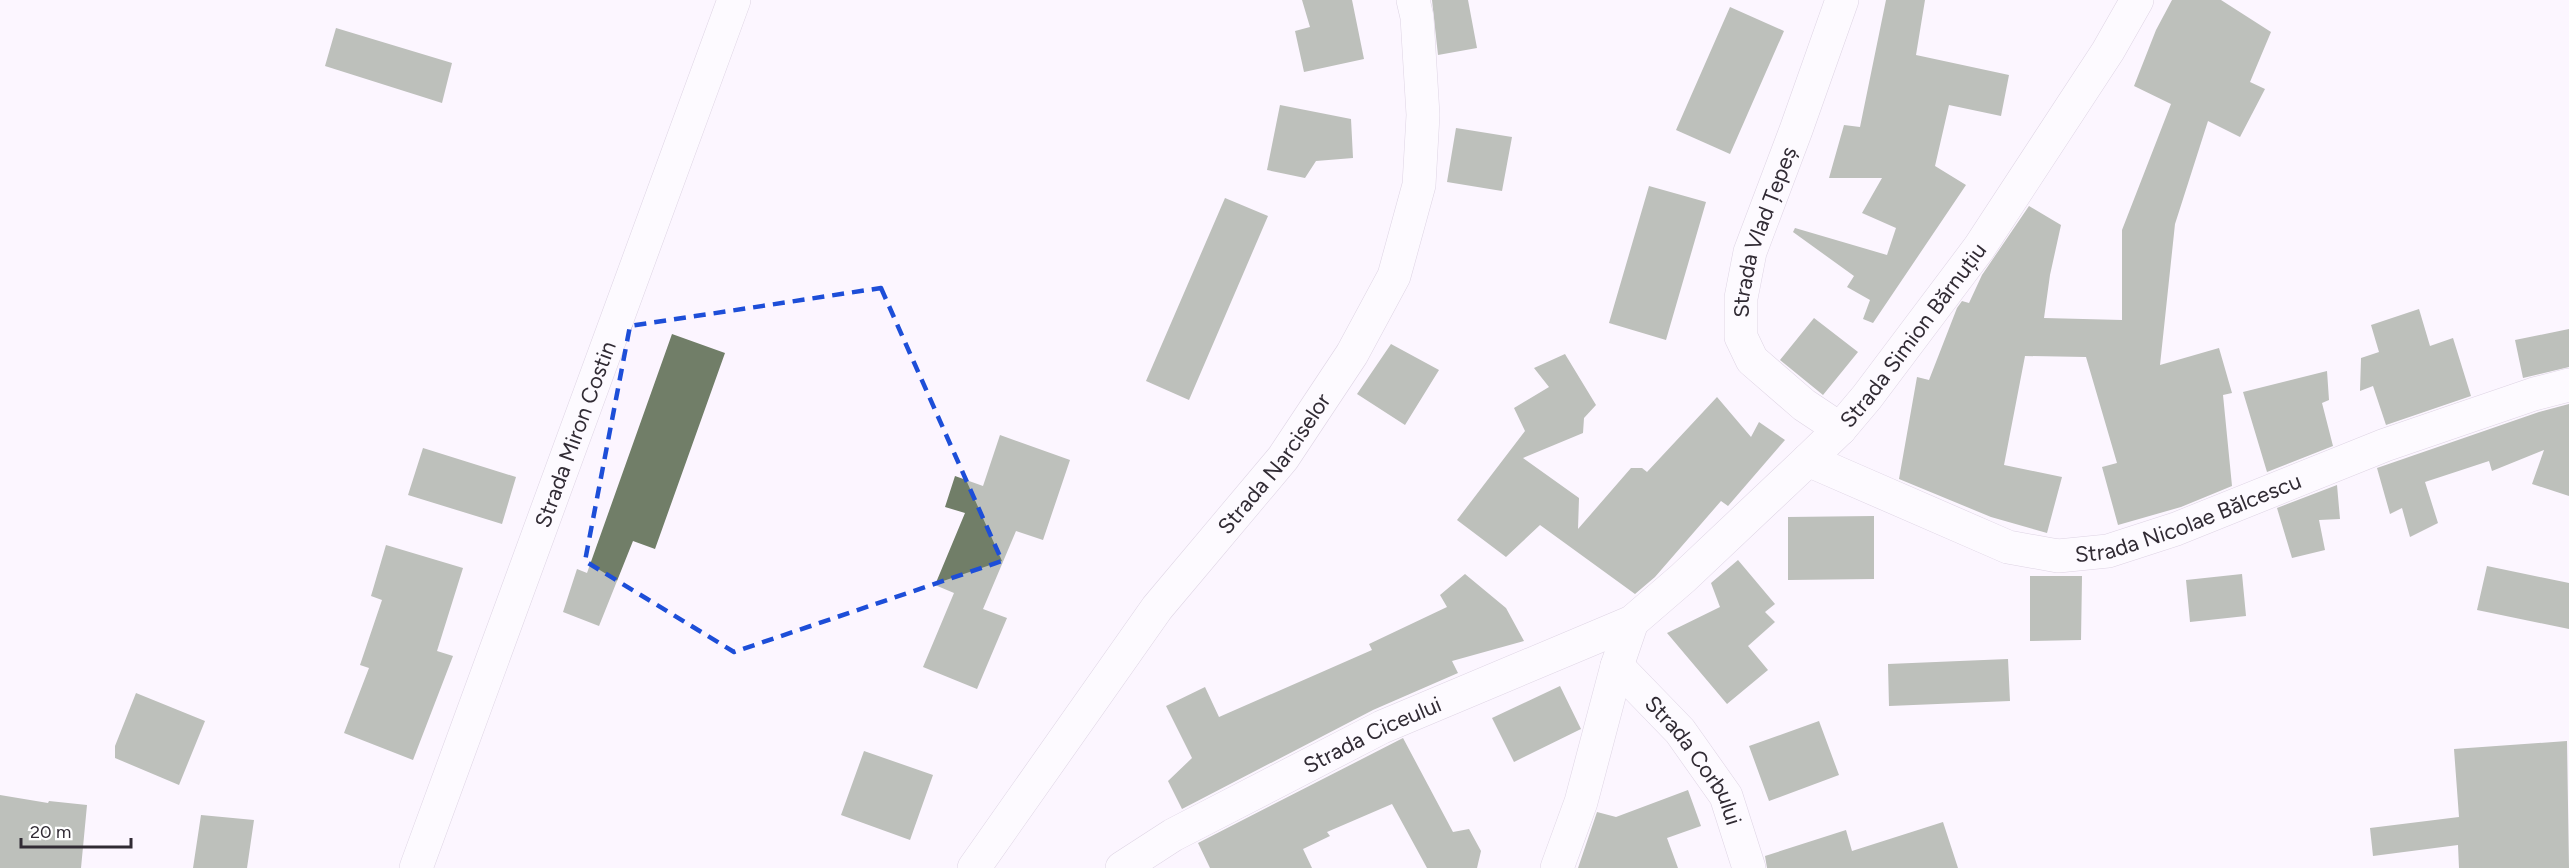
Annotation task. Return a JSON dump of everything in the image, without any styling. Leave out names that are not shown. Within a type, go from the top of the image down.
[{"type":"street","name":"Strada Miron Costin","points":[[416,868],[734,0]]},
{"type":"street","name":"Strada Narciselor","points":[[974,868],[1156,609],[1283,458],[1352,354],[1394,276],[1419,185],[1423,115],[1417,17],[1413,0]]},
{"type":"street","name":"Strada Vlad Țepeș","points":[[1840,429],[1803,405],[1752,360],[1741,337],[1741,298],[1750,252],[1842,0]]},
{"type":"street","name":"Strada Simion Bărnuțiu","points":[[1632,622],[1683,578],[1808,460],[1840,429],[1867,397],[1979,248],[2108,51],[2137,0]]},
{"type":"street","name":"Strada Nicolae Bălcescu","points":[[1808,460],[2008,547],[2058,556],[2108,551],[2176,529],[2385,445],[2534,394],[2569,385]]},
{"type":"street","points":[[1557,868],[1581,802],[1617,666],[1632,622]]},
{"type":"street","name":"Strada Ciceului","points":[[1122,868],[1173,835],[1382,727],[1632,622]]},
{"type":"street","name":"Strada Corbului","points":[[1617,666],[1680,730],[1726,796],[1749,868]]},
{"type":"highlighted area","points":[[881,288],[1002,561],[734,652],[585,561],[630,326]]},
{"type":"building","points":[[1302,0],[1352,0],[1364,59],[1304,72],[1295,31],[1310,27]]},
{"type":"building","points":[[1432,0],[1468,0],[1477,48],[1438,55]]},
{"type":"building","points":[[1886,0],[1925,0],[1916,55],[2009,75],[2001,116],[1949,105],[1935,166],[1966,185],[1873,323],[1863,319],[1870,300],[1847,287],[1854,276],[1793,232],[1795,228],[1887,255],[1896,228],[1862,213],[1882,178],[1829,178],[1844,125],[1860,127]]},
{"type":"building","points":[[2172,0],[2221,0],[2271,32],[2250,82],[2265,89],[2240,137],[2208,121],[2175,224],[2160,365],[2219,348],[2232,393],[2223,395],[2232,486],[2181,507],[2118,525],[2102,467],[2117,463],[2086,357],[2025,356],[2004,465],[2062,477],[2047,533],[1991,517],[1899,479],[1917,377],[1929,380],[1957,308],[1962,301],[1969,303],[1982,275],[2029,206],[2061,225],[2050,275],[2044,318],[2122,320],[2122,230],[2171,104],[2134,86],[2156,30]]},
{"type":"building","points":[[1730,7],[1784,31],[1730,154],[1676,130]]},
{"type":"building","points":[[336,28],[452,63],[442,103],[325,66]]},
{"type":"building","points":[[1280,105],[1351,119],[1353,158],[1316,161],[1305,178],[1267,170]]},
{"type":"building","points":[[1456,128],[1512,137],[1502,191],[1447,182]]},
{"type":"building","points":[[1649,186],[1706,202],[1666,340],[1609,323]]},
{"type":"building","points":[[1225,198],[1268,216],[1189,400],[1146,381]]},
{"type":"building","points":[[2419,309],[2430,346],[2453,338],[2471,396],[2386,425],[2373,386],[2360,391],[2361,358],[2379,352],[2371,325]]},
{"type":"building","points":[[1814,318],[1858,352],[1823,395],[1780,360]]},
{"type":"building","points":[[2569,329],[2569,367],[2523,378],[2515,340]]},
{"type":"building","points":[[672,334],[725,353],[655,549],[633,541],[599,626],[563,612],[577,569],[587,573]]},
{"type":"building","points":[[1391,344],[1439,370],[1405,425],[1357,394]]},
{"type":"building","points":[[1565,354],[1596,405],[1584,418],[1583,433],[1523,458],[1579,498],[1578,529],[1631,468],[1642,468],[1647,472],[1717,397],[1751,437],[1759,422],[1785,440],[1728,506],[1721,501],[1655,577],[1635,594],[1540,525],[1506,557],[1457,520],[1525,431],[1514,408],[1549,387],[1534,368]]},
{"type":"building","points":[[2327,371],[2329,400],[2322,403],[2333,446],[2267,472],[2243,392]]},
{"type":"building","points":[[2569,404],[2569,496],[2532,484],[2544,450],[2492,471],[2489,461],[2425,482],[2438,523],[2410,537],[2402,508],[2390,514],[2377,468],[2539,412]]},
{"type":"building","points":[[1000,435],[1070,460],[1043,540],[1016,531],[983,609],[1007,618],[977,689],[923,667],[954,593],[935,585],[965,513],[945,507],[955,476],[983,486]]},
{"type":"building","points":[[423,448],[516,477],[502,524],[408,495]]},
{"type":"building","points":[[2337,485],[2340,519],[2319,520],[2325,550],[2292,558],[2277,508]]},
{"type":"building","points":[[1874,516],[1874,579],[1788,580],[1788,517]]},
{"type":"building","points":[[386,545],[463,568],[437,651],[453,656],[413,760],[344,733],[369,668],[360,665],[382,600],[371,596]]},
{"type":"building","points":[[1738,560],[1775,604],[1765,612],[1775,622],[1748,646],[1768,670],[1727,704],[1667,633],[1720,607],[1711,583]]},
{"type":"building","points":[[2487,566],[2569,583],[2569,629],[2477,610]]},
{"type":"building","points":[[1465,574],[1506,608],[1524,641],[1452,661],[1458,673],[1373,710],[1182,809],[1168,781],[1192,758],[1166,706],[1205,687],[1219,717],[1372,650],[1369,644],[1447,607],[1440,595]]},
{"type":"building","points":[[2242,574],[2246,616],[2190,622],[2186,580]]},
{"type":"building","points":[[2030,576],[2082,576],[2081,640],[2030,641]]},
{"type":"building","points":[[2008,659],[2010,701],[1889,706],[1888,664]]},
{"type":"building","points":[[1560,686],[1581,729],[1514,762],[1492,718]]},
{"type":"building","points":[[136,693],[205,721],[179,785],[115,758],[115,746]]},
{"type":"building","points":[[1819,721],[1839,775],[1769,801],[1749,746]]},
{"type":"building","points":[[1403,738],[1453,832],[1469,829],[1481,851],[1477,868],[1427,868],[1392,804],[1327,832],[1330,836],[1303,849],[1312,868],[1210,868],[1198,843]]},
{"type":"building","points":[[2567,741],[2569,868],[2459,868],[2458,845],[2373,856],[2370,828],[2459,817],[2454,749]]},
{"type":"building","points":[[864,751],[933,775],[910,840],[841,815]]},
{"type":"building","points":[[1688,790],[1701,826],[1667,838],[1678,868],[1578,868],[1597,812],[1616,817]]},
{"type":"building","points":[[0,795],[48,803],[49,801],[87,805],[81,868],[0,868]]},
{"type":"building","points":[[201,815],[254,820],[247,868],[193,868]]},
{"type":"building","points":[[1943,822],[1958,868],[1767,868],[1765,856],[1846,830],[1852,851]]}]
